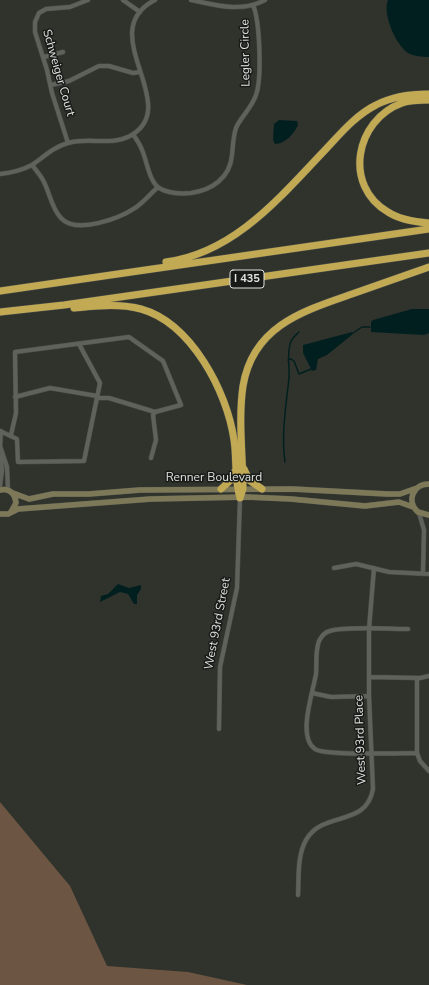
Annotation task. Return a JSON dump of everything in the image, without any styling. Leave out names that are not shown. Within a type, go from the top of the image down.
[{"type":"highway","points":[[144,269],[152,264],[171,261],[204,251],[241,232],[262,214],[349,124],[366,110],[382,102],[400,96],[429,94]]},
{"type":"highway","points":[[429,100],[403,102],[381,115],[366,133],[359,160],[364,185],[376,204],[394,216],[413,222],[429,223]]},
{"type":"highway","name":"I 435","points":[[0,291],[429,229]]},
{"type":"highway","name":"I 435","points":[[0,312],[64,305],[429,253]]},
{"type":"highway","points":[[240,498],[239,465],[244,386],[254,357],[271,333],[291,318],[301,313],[429,267]]},
{"type":"highway","points":[[64,305],[69,309],[101,305],[142,309],[164,320],[181,334],[206,366],[221,393],[231,424],[239,465],[249,480],[262,489]]},
{"type":"highway","points":[[221,489],[232,478],[239,465]]},
{"type":"main road","name":"Renner Boulevard","points":[[0,490],[29,499],[62,493],[89,494],[140,490],[262,489],[400,494],[417,488],[423,484],[429,484]]},
{"type":"main road","points":[[417,488],[412,497],[413,507],[419,513],[429,515]]},
{"type":"main road","points":[[10,492],[16,503],[11,512]]},
{"type":"main road","name":"Renner Boulevard","points":[[0,514],[18,510],[151,499],[291,499],[365,506],[400,502],[413,507]]},
{"type":"street","name":"Schweiger Court","points":[[68,143],[34,26],[39,13],[50,8],[70,7],[88,0]]},
{"type":"street","points":[[123,0],[140,12]]},
{"type":"street","points":[[0,174],[22,170],[46,153],[68,143],[85,140],[113,141],[133,134],[144,122],[148,107],[148,94],[135,57],[132,38],[134,21],[146,5],[155,0]]},
{"type":"street","points":[[191,0],[234,8],[253,5],[264,0]]},
{"type":"street","name":"Legler Circle","points":[[158,187],[172,194],[206,190],[223,178],[228,169],[232,158],[236,127],[251,108],[258,87],[258,23],[253,5]]},
{"type":"street","points":[[44,57],[63,52]]},
{"type":"street","points":[[50,85],[68,81],[99,66],[109,66],[133,73],[140,72]]},
{"type":"street","points":[[32,164],[44,183],[59,216],[67,223],[74,225],[100,223],[119,217],[140,204],[158,187],[151,176],[142,150],[133,134]]},
{"type":"street","points":[[11,435],[16,413],[15,397],[15,352],[130,337],[163,361],[181,405],[155,412],[109,398],[50,388],[15,397]]},
{"type":"street","points":[[0,486],[2,470],[0,450],[1,431],[17,439],[18,462],[84,461],[100,383],[78,344]]},
{"type":"street","points":[[151,458],[156,440],[152,415],[155,412]]},
{"type":"street","points":[[0,446],[7,467],[10,492]]},
{"type":"street","name":"West 93rd Street","points":[[219,729],[220,667],[237,588],[240,498]]},
{"type":"street","points":[[419,513],[424,528],[423,573]]},
{"type":"street","points":[[334,568],[356,564],[397,573],[429,574],[429,570]]},
{"type":"street","name":"West 93rd Place","points":[[298,895],[301,856],[310,835],[324,824],[358,813],[369,804],[373,789],[368,696],[369,629],[374,568]]},
{"type":"street","points":[[408,629],[330,630],[323,636],[316,651],[316,672],[308,708],[306,729],[308,740],[313,749],[318,751],[329,753],[417,753]]},
{"type":"street","points":[[369,677],[417,678],[429,676]]},
{"type":"street","points":[[417,678],[417,753],[420,761],[429,771]]},
{"type":"street","points":[[312,693],[331,697],[368,696]]},
{"type":"shaded area","points":[[0,802],[70,886],[107,966],[188,972],[247,985],[0,985]]},
{"type":"water","points":[[388,0],[429,0],[429,57],[410,54],[403,49],[391,29],[387,13]]},
{"type":"water","points":[[279,120],[297,121],[298,125],[289,138],[279,144],[275,144],[273,140],[274,124]]},
{"type":"water","points":[[412,309],[429,309],[429,333],[424,335],[371,332],[371,322],[373,320]]},
{"type":"water","points":[[352,332],[353,334],[327,355],[318,359],[316,370],[312,371],[303,353],[303,345]]},
{"type":"water","points":[[118,584],[129,588],[141,585],[141,589],[137,595],[137,604],[134,604],[128,594],[120,592],[100,602],[101,596],[108,594]]},
{"type":"waterway","points":[[353,333],[362,327],[370,327]]},
{"type":"waterway","points":[[285,462],[284,431],[289,378],[288,355],[291,341],[299,332]]},
{"type":"waterway","points":[[288,360],[291,359],[294,361],[299,374],[311,369]]}]
